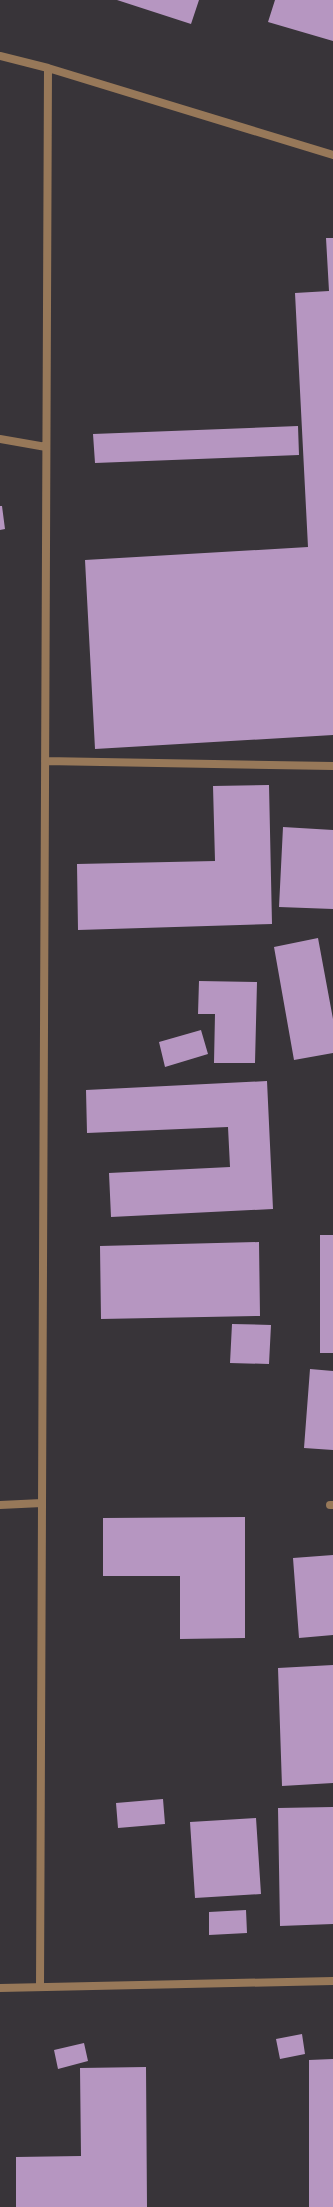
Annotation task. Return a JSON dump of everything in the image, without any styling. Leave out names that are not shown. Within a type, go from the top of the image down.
[{"type":"street","points":[[0,56],[48,68],[333,154]]},
{"type":"street","points":[[40,1987],[48,68]]},
{"type":"street","points":[[0,439],[46,447]]},
{"type":"street","points":[[45,761],[333,766]]},
{"type":"street","points":[[0,1505],[42,1503]]},
{"type":"street","points":[[0,1988],[333,1981]]},
{"type":"building","points":[[117,0],[199,0],[191,24]]},
{"type":"building","points":[[275,0],[333,0],[333,41],[268,22]]},
{"type":"building","points":[[326,238],[333,238],[333,735],[95,749],[85,560],[308,547],[295,293],[329,291]]},
{"type":"building","points":[[298,426],[299,455],[95,463],[93,434]]},
{"type":"building","points":[[0,506],[2,506],[5,529],[0,530]]},
{"type":"building","points":[[269,785],[272,924],[78,930],[77,864],[215,861],[213,786]]},
{"type":"building","points":[[283,827],[333,830],[333,909],[279,907]]},
{"type":"building","points":[[318,938],[333,1019],[333,1053],[294,1060],[274,947]]},
{"type":"building","points":[[199,981],[257,982],[255,1063],[214,1063],[215,1014],[198,1014]]},
{"type":"building","points":[[201,1030],[208,1054],[165,1067],[159,1042]]},
{"type":"building","points":[[267,1081],[273,1209],[111,1217],[109,1173],[230,1167],[228,1127],[87,1133],[86,1090]]},
{"type":"building","points":[[320,1235],[333,1235],[333,1353],[320,1353]]},
{"type":"building","points":[[259,1242],[260,1316],[101,1319],[100,1246]]},
{"type":"building","points":[[232,1324],[271,1325],[269,1364],[230,1363]]},
{"type":"building","points":[[310,1369],[333,1371],[333,1450],[304,1448]]},
{"type":"building","points":[[245,1517],[245,1638],[180,1639],[180,1576],[103,1576],[103,1518]]},
{"type":"building","points":[[333,1555],[333,1635],[299,1638],[293,1558]]},
{"type":"building","points":[[333,1665],[333,1783],[282,1786],[278,1668]]},
{"type":"building","points":[[163,1799],[165,1824],[118,1828],[116,1803]]},
{"type":"building","points":[[333,1807],[333,1924],[280,1926],[278,1808]]},
{"type":"building","points":[[256,1818],[261,1894],[195,1898],[190,1822]]},
{"type":"building","points":[[246,1910],[247,1933],[209,1935],[209,1912]]},
{"type":"building","points":[[302,2034],[305,2054],[280,2059],[276,2039]]},
{"type":"building","points":[[84,2043],[88,2061],[58,2069],[54,2050]]},
{"type":"building","points":[[333,2059],[333,2207],[309,2207],[309,2060]]},
{"type":"building","points":[[146,2067],[147,2207],[16,2207],[16,2157],[81,2156],[80,2068]]}]
